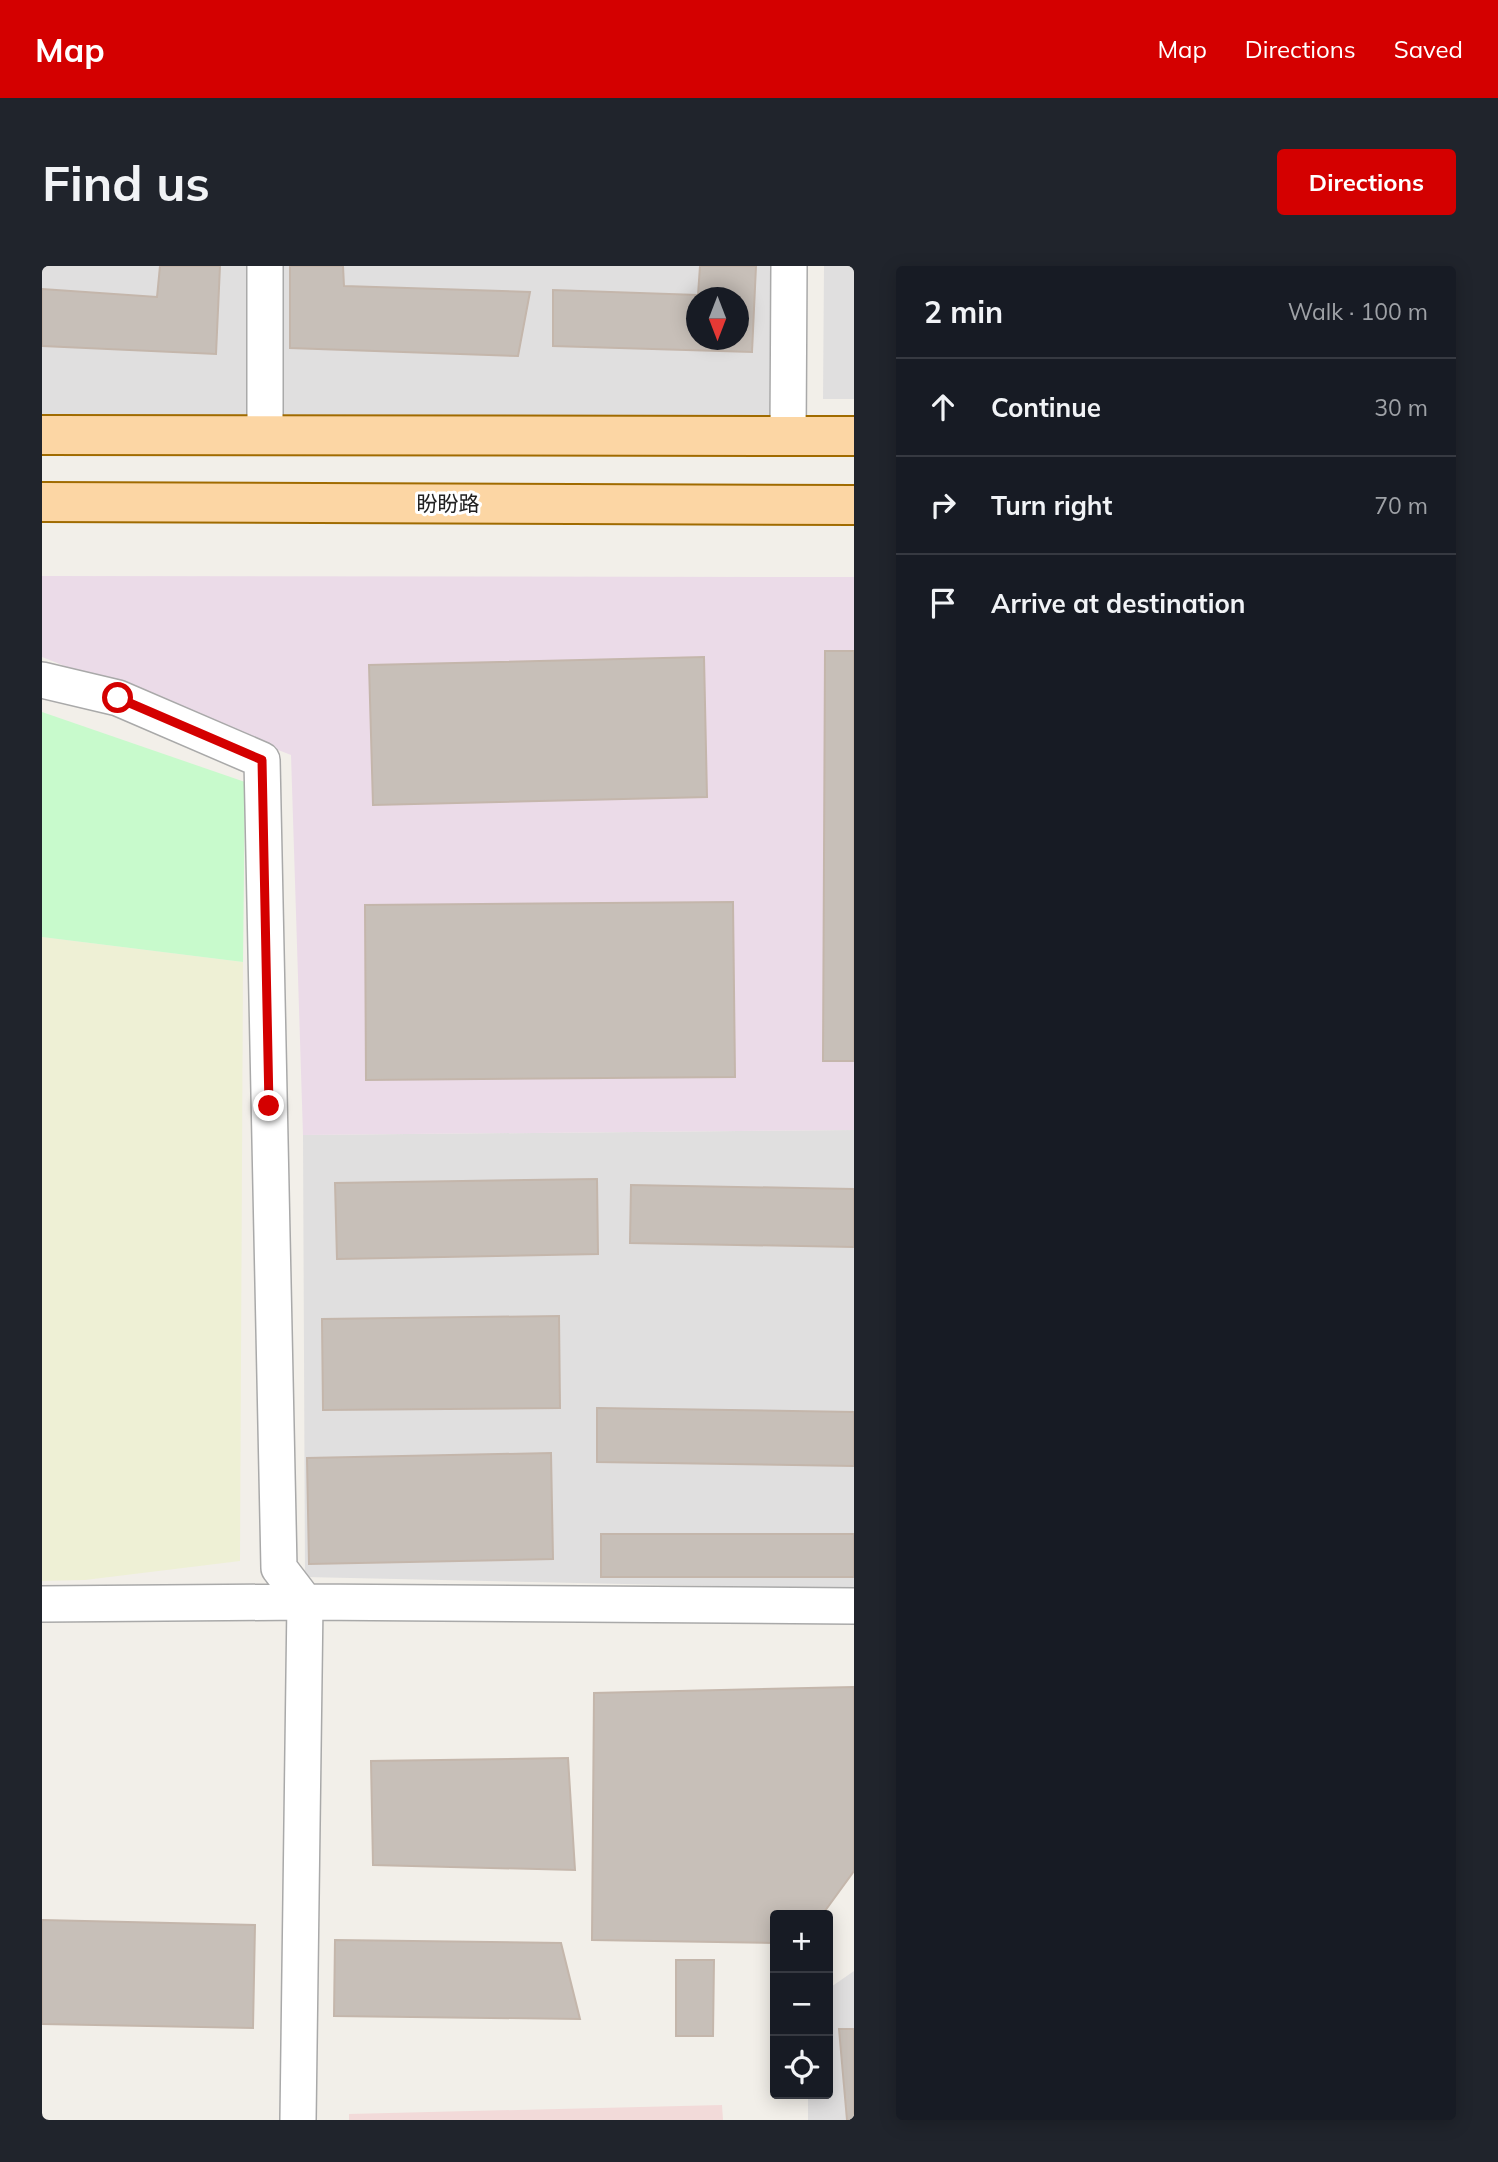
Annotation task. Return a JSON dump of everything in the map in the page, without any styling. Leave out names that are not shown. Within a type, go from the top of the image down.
[{"type":"main road","points":[[42,435],[854,436]]},
{"type":"main road","name":"盼盼路","points":[[42,502],[854,505]]},
{"type":"street","points":[[265,266],[265,435]]},
{"type":"street","points":[[788,436],[789,266]]},
{"type":"street","points":[[42,680],[118,698],[262,760],[279,1568],[305,1602],[298,2120]]},
{"type":"street","points":[[42,1604],[305,1602],[854,1606]]},
{"type":"shaded area","points":[[42,266],[789,266],[788,436],[42,435]]},
{"type":"shaded area","points":[[824,266],[854,266],[854,399],[823,399]]},
{"type":"shaded area","points":[[42,576],[854,577],[854,1130],[303,1135],[291,755],[42,657]]},
{"type":"shaded area","points":[[854,1130],[854,1589],[305,1577],[303,1135]]},
{"type":"shaded area","points":[[854,1971],[854,2120],[808,2120],[808,2099],[833,2099],[833,1986]]},
{"type":"shaded area","points":[[722,2105],[723,2120],[349,2120],[349,2114]]},
{"type":"green space","points":[[42,712],[245,782],[243,962],[42,937]]},
{"type":"green space","points":[[42,937],[243,962],[240,1561],[85,1580],[42,1581]]},
{"type":"building","points":[[160,266],[220,266],[216,354],[42,346],[42,289],[157,297]]},
{"type":"building","points":[[290,266],[343,266],[344,286],[530,292],[518,356],[290,348]]},
{"type":"building","points":[[700,266],[756,266],[752,352],[553,346],[553,290],[686,295],[686,350],[749,350],[749,287],[699,287]]},
{"type":"building","points":[[825,651],[854,651],[854,1061],[823,1061]]},
{"type":"building","points":[[704,657],[707,797],[373,805],[369,665]]},
{"type":"building","points":[[733,902],[735,1077],[366,1080],[365,905]]},
{"type":"building","points":[[597,1179],[598,1254],[337,1259],[335,1183]]},
{"type":"building","points":[[631,1185],[854,1189],[854,1247],[630,1243]]},
{"type":"building","points":[[559,1316],[560,1408],[323,1410],[322,1319]]},
{"type":"building","points":[[597,1408],[854,1412],[854,1466],[597,1462]]},
{"type":"building","points":[[551,1453],[553,1559],[309,1564],[307,1458]]},
{"type":"building","points":[[601,1534],[854,1534],[854,1577],[601,1577]]},
{"type":"building","points":[[854,1687],[854,1871],[826,1910],[770,1910],[770,1943],[592,1940],[594,1693]]},
{"type":"building","points":[[568,1758],[575,1870],[373,1865],[371,1761]]},
{"type":"building","points":[[42,1920],[255,1925],[253,2028],[42,2024]]},
{"type":"building","points":[[335,1940],[561,1943],[580,2019],[334,2016]]},
{"type":"building","points":[[676,1960],[714,1960],[713,2036],[676,2036]]},
{"type":"building","points":[[839,2029],[854,2029],[854,2120],[847,2120]]},
{"type":"route","points":[[118,698],[262,760],[269,1106]]}]
